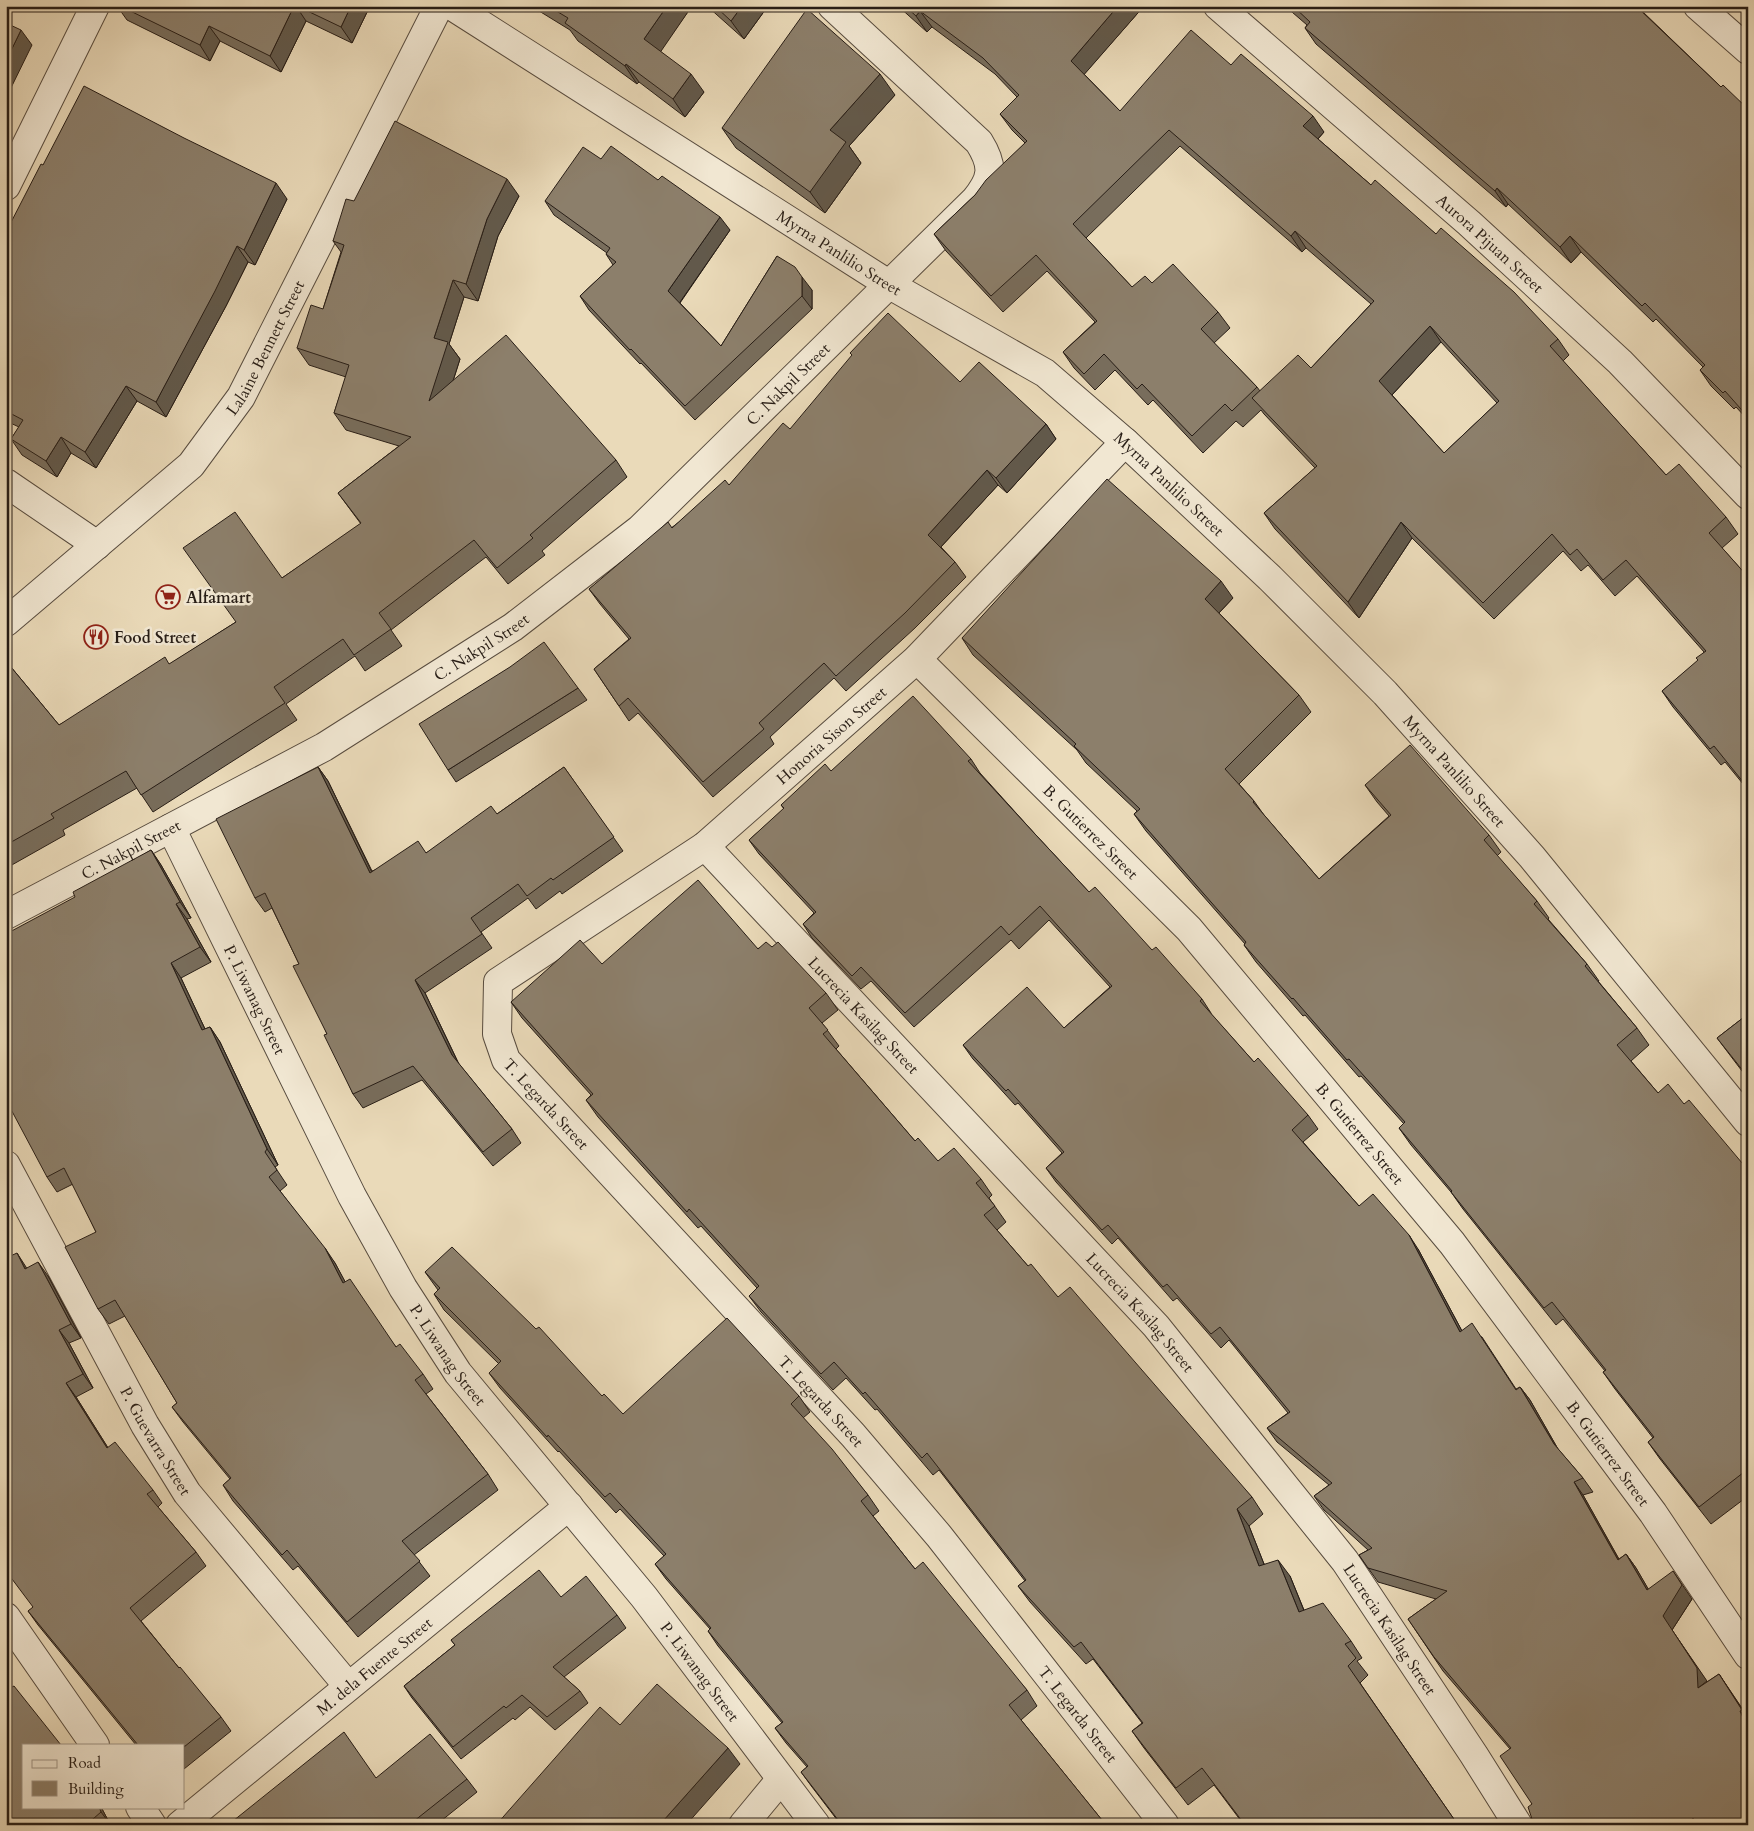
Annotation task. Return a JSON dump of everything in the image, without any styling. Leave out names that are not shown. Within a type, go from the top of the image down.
[{"type":"street","points":[[6,186],[95,6]]},
{"type":"street","name":"Lalaine Bennett Street","points":[[6,622],[191,465],[241,397],[438,6]]},
{"type":"street","name":"Myrna Panlilio Street","points":[[452,6],[890,285],[1045,373],[1125,442],[1270,578],[1385,693],[1532,857],[1748,1122]]},
{"type":"street","name":"C. Nakpil Street","points":[[6,915],[324,747],[513,627],[640,529],[975,200],[986,186],[990,170],[988,155],[979,142],[832,6]]},
{"type":"street","name":"Aurora Pijuan Street","points":[[1218,6],[1469,223],[1613,355],[1748,495]]},
{"type":"street","points":[[1698,6],[1748,50]]},
{"type":"street","name":"Honoria Sison Street","points":[[498,982],[705,846],[917,659],[1125,442]]},
{"type":"street","points":[[6,483],[97,545]]},
{"type":"street","name":"B. Gutierrez Street","points":[[917,659],[1188,929],[1452,1243],[1652,1513],[1748,1655]]},
{"type":"street","name":"P. Liwanag Street","points":[[171,828],[352,1196],[403,1288],[458,1373],[644,1597],[816,1825]]},
{"type":"street","name":"Lucrecia Kasilag Street","points":[[705,846],[1156,1326],[1345,1561],[1474,1755],[1518,1825]]},
{"type":"street","name":"T. Legarda Street","points":[[498,982],[497,1034],[506,1060],[853,1435],[938,1536],[1165,1825]]},
{"type":"street","name":"P. Guevarra Street","points":[[6,1165],[145,1425],[187,1493],[348,1686]]},
{"type":"street","name":"M. dela Fuente Street","points":[[180,1825],[569,1506]]},
{"type":"street","points":[[6,1617],[15,1651],[94,1744]]},
{"type":"street","points":[[743,1825],[781,1779]]},
{"type":"street","points":[[141,1808],[152,1825]]},
{"type":"building","points":[[120,6],[294,6],[270,56],[209,26],[200,45]]},
{"type":"building","points":[[297,6],[351,6],[341,27]]},
{"type":"building","points":[[548,6],[667,6],[644,39],[691,74],[673,99],[626,64],[625,66],[565,23],[568,18]]},
{"type":"building","points":[[715,6],[742,6],[731,21]]},
{"type":"building","points":[[905,6],[1118,6],[1071,61],[1120,111],[1191,30],[1231,65],[1241,54],[1313,116],[1303,126],[1371,185],[1375,180],[1436,234],[1441,228],[1514,292],[1558,339],[1550,346],[1666,475],[1679,464],[1726,517],[1709,533],[1748,577],[1748,788],[1714,746],[1710,749],[1662,691],[1698,660],[1696,658],[1706,651],[1626,560],[1603,580],[1577,549],[1570,555],[1552,534],[1483,603],[1401,522],[1348,602],[1264,513],[1317,466],[1252,398],[1298,355],[1311,368],[1374,301],[1295,231],[1291,236],[1169,130],[1073,224],[1132,287],[1145,276],[1152,283],[1173,264],[1218,312],[1201,329],[1257,387],[1232,411],[1225,404],[1192,436],[1142,384],[1137,389],[1104,354],[1084,374],[1063,352],[1097,321],[1036,255],[991,296],[934,234],[1027,141],[1000,114],[1019,95],[983,58],[920,11],[916,16]],"holes":[[[1430,326],[1499,401],[1444,453],[1379,381]]]},
{"type":"building","points":[[1293,6],[1637,6],[1721,87],[1723,85],[1748,109],[1748,417],[1725,391],[1723,393],[1700,370],[1705,365],[1645,303],[1642,306],[1570,236],[1560,247],[1497,188],[1495,191],[1305,28],[1310,22]]},
{"type":"building","points":[[807,9],[880,74],[830,130],[846,142],[810,192],[722,128]]},
{"type":"building","points":[[6,23],[21,30],[6,61]]},
{"type":"building","points":[[84,86],[276,183],[244,250],[237,246],[156,402],[126,386],[85,452],[61,437],[46,461],[11,439],[23,420],[6,411],[6,232]]},
{"type":"building","points":[[395,121],[507,179],[487,219],[466,284],[453,280],[434,338],[448,342],[429,401],[506,335],[616,460],[530,535],[533,538],[497,568],[474,540],[379,613],[391,629],[354,655],[343,639],[274,687],[285,703],[141,795],[126,771],[51,814],[54,818],[6,845],[6,661],[59,725],[165,657],[169,664],[236,622],[183,548],[235,512],[282,578],[361,523],[338,493],[411,437],[334,413],[349,365],[297,348],[311,305],[323,309],[344,245],[333,241],[346,199],[354,201]]},
{"type":"building","points":[[611,146],[658,180],[662,176],[720,217],[668,291],[721,346],[777,256],[795,267],[802,277],[802,296],[685,406],[580,296],[616,262],[606,254],[610,248],[545,201],[583,147],[601,159]]},
{"type":"building","points":[[888,313],[960,382],[979,362],[1046,424],[996,478],[987,470],[928,535],[955,562],[905,613],[836,676],[824,663],[759,723],[764,729],[703,782],[628,698],[619,706],[594,669],[631,638],[589,589],[668,522],[672,528],[725,480],[729,485],[783,423],[790,429],[852,355],[850,353]]},
{"type":"building","points":[[1107,479],[1221,581],[1205,599],[1299,695],[1225,769],[1319,879],[1391,815],[1365,785],[1410,745],[1489,835],[1484,840],[1537,901],[1534,904],[1587,964],[1585,966],[1637,1028],[1617,1045],[1658,1093],[1668,1084],[1684,1104],[1689,1100],[1748,1170],[1748,1469],[1699,1507],[1648,1442],[1654,1437],[1603,1372],[1606,1370],[1552,1302],[1544,1308],[1452,1191],[1399,1128],[1405,1122],[1244,945],[1246,942],[1134,814],[1140,809],[1074,746],[1076,744],[962,638]]},
{"type":"building","points":[[544,642],[578,688],[448,770],[419,724],[510,667]]},
{"type":"building","points":[[913,696],[971,759],[968,761],[1089,892],[1095,887],[1152,950],[1156,947],[1202,999],[1200,1001],[1254,1062],[1258,1058],[1308,1115],[1292,1130],[1359,1206],[1373,1194],[1409,1235],[1460,1332],[1472,1323],[1516,1390],[1520,1387],[1554,1444],[1583,1478],[1574,1482],[1618,1560],[1626,1554],[1647,1590],[1673,1571],[1682,1585],[1663,1616],[1697,1668],[1698,1688],[1719,1674],[1742,1710],[1740,1711],[1748,1729],[1748,1825],[1699,1825],[1693,1818],[1686,1825],[1534,1825],[1528,1807],[1532,1804],[1500,1756],[1511,1748],[1434,1657],[1408,1619],[1447,1591],[1368,1568],[1359,1555],[1372,1548],[1314,1496],[1332,1483],[1267,1428],[1290,1412],[1220,1327],[1211,1334],[1167,1284],[1163,1287],[1108,1225],[1102,1230],[1046,1168],[1064,1152],[1008,1089],[1006,1091],[963,1045],[1027,987],[1064,1028],[1112,986],[1040,906],[1009,935],[1001,926],[905,1013],[861,967],[852,976],[803,924],[816,912],[749,840],[784,808],[781,805],[825,764],[831,771]]},
{"type":"building","points":[[318,767],[370,873],[418,841],[426,853],[491,806],[497,814],[564,767],[614,837],[527,896],[518,884],[471,918],[482,934],[415,980],[452,1055],[512,1129],[483,1152],[413,1066],[353,1094],[324,1035],[327,1034],[293,966],[299,964],[265,893],[255,898],[216,819]]},
{"type":"building","points":[[151,850],[180,902],[176,904],[200,947],[171,963],[202,1030],[210,1027],[267,1149],[265,1152],[277,1170],[269,1177],[325,1248],[343,1283],[350,1279],[396,1347],[400,1344],[423,1374],[415,1380],[488,1474],[402,1541],[420,1561],[347,1622],[287,1550],[282,1555],[223,1485],[231,1478],[172,1407],[177,1403],[115,1300],[98,1309],[65,1247],[96,1232],[64,1168],[47,1177],[6,1100],[6,934],[75,897],[73,892]]},
{"type":"building","points":[[698,880],[758,949],[766,942],[772,947],[778,942],[826,993],[809,1008],[828,1030],[823,1034],[915,1141],[918,1138],[938,1161],[954,1148],[981,1179],[976,1183],[995,1206],[984,1215],[1028,1266],[1031,1264],[1058,1297],[1070,1287],[1252,1497],[1237,1509],[1259,1566],[1278,1560],[1299,1612],[1323,1603],[1351,1641],[1345,1644],[1356,1658],[1348,1666],[1458,1825],[1245,1825],[1202,1768],[1176,1788],[1132,1731],[1143,1723],[1081,1642],[1074,1647],[1018,1586],[1026,1580],[927,1453],[922,1458],[865,1392],[863,1394],[834,1362],[821,1374],[749,1296],[759,1286],[689,1209],[687,1212],[586,1100],[593,1094],[511,1002],[580,940],[602,964]]},
{"type":"building","points":[[1748,1014],[1748,1077],[1717,1038]]},
{"type":"building","points":[[452,1247],[536,1329],[539,1327],[602,1396],[604,1394],[623,1414],[727,1318],[799,1396],[791,1404],[832,1449],[868,1495],[861,1501],[915,1569],[923,1562],[1027,1690],[1009,1705],[1106,1825],[842,1825],[801,1772],[808,1766],[775,1728],[783,1722],[708,1631],[711,1628],[655,1564],[666,1554],[610,1493],[605,1497],[489,1373],[501,1361],[434,1294],[440,1288],[425,1272]]},
{"type":"building","points":[[17,1253],[25,1269],[38,1262],[71,1324],[59,1330],[83,1374],[66,1383],[107,1448],[115,1442],[153,1490],[147,1494],[196,1552],[130,1608],[221,1717],[185,1746],[185,1744],[137,1744],[28,1611],[33,1607],[6,1571],[6,1258]]},
{"type":"building","points":[[539,1570],[561,1597],[586,1576],[617,1615],[553,1667],[580,1691],[547,1717],[522,1695],[506,1708],[504,1706],[453,1747],[404,1686],[455,1645],[451,1640]]},
{"type":"building","points":[[657,1684],[728,1748],[663,1821],[667,1825],[496,1825],[600,1707],[620,1725]]},
{"type":"building","points":[[14,1686],[60,1744],[22,1744],[22,1808],[99,1808],[101,1812],[86,1825],[6,1825],[6,1690]]},
{"type":"building","points":[[344,1732],[376,1778],[430,1734],[467,1779],[409,1825],[228,1825]]},
{"type":"place","name":"Alfamart","points":[[168,597]]},
{"type":"place","name":"Food Street","points":[[96,637]]}]
